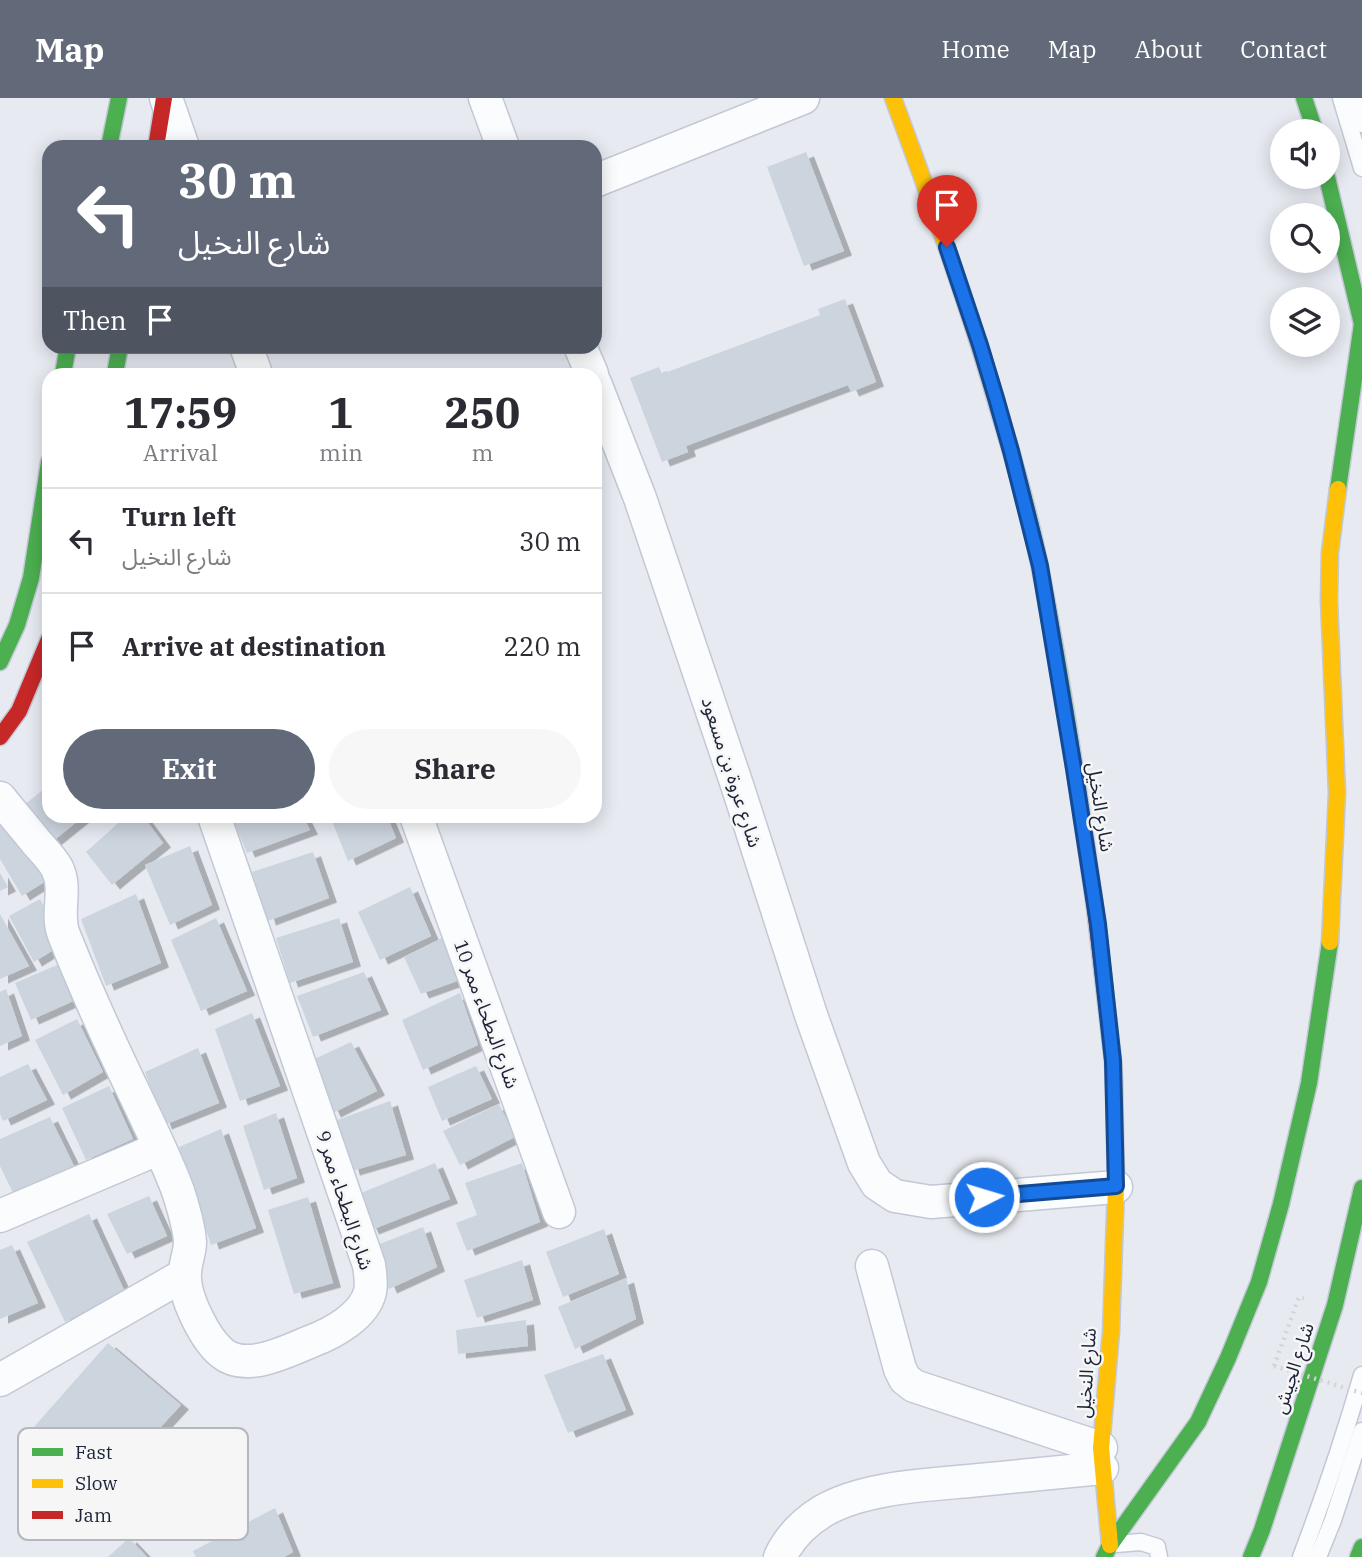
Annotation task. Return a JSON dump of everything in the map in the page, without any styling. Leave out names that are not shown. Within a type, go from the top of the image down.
[{"type":"main road","points":[[110,140],[119,98]]},
{"type":"main road","points":[[157,140],[165,98]]},
{"type":"main road","name":"شارع النخيل","points":[[893,98],[980,345],[1011,451],[1040,566],[1098,924],[1113,1061],[1116,1186],[1111,1332],[1101,1458],[1107,1551]]},
{"type":"main road","points":[[1304,98],[1311,119]]},
{"type":"main road","points":[[1107,1551],[1198,1422],[1228,1358],[1263,1269],[1282,1204],[1308,1083],[1330,939],[1337,793],[1329,600],[1330,552],[1362,324],[1329,189]]},
{"type":"main road","points":[[0,662],[17,625],[32,578],[42,510]]},
{"type":"main road","points":[[0,737],[19,711],[42,656]]},
{"type":"main road","name":"شارع الجيش","points":[[1251,1557],[1335,1305],[1362,1188]]},
{"type":"main road","points":[[1358,1557],[1362,1548]]},
{"type":"street","points":[[165,98],[180,140]]},
{"type":"street","points":[[485,98],[500,140]]},
{"type":"street","points":[[602,178],[803,98]]},
{"type":"street","name":"شارع عروة بن مسعود","points":[[602,401],[640,498],[811,1015],[863,1163],[877,1184],[894,1196],[931,1202],[1116,1186]]},
{"type":"street","name":"شارع البطحاء ممر 9","points":[[0,798],[56,866],[62,880],[62,930],[85,988],[178,1191],[188,1227],[190,1244],[184,1275],[192,1304],[208,1339],[224,1355],[245,1362],[267,1358],[339,1328],[359,1312],[371,1291],[369,1265],[216,823]]},
{"type":"street","name":"شارع البطحاء ممر 10","points":[[419,823],[559,1212]]},
{"type":"street","points":[[0,1216],[160,1148]]},
{"type":"street","points":[[872,1266],[905,1379],[925,1391],[1101,1458]]},
{"type":"street","points":[[0,1380],[184,1275]]},
{"type":"street","points":[[780,1557],[785,1546],[802,1526],[824,1510],[848,1500],[899,1487],[1101,1458]]},
{"type":"lane","points":[[1341,98],[1362,168]]},
{"type":"lane","points":[[1354,98],[1362,124]]},
{"type":"lane","points":[[1301,1557],[1342,1444],[1362,1375]]},
{"type":"lane","points":[[1318,1557],[1362,1432]]},
{"type":"lane","points":[[1107,1551],[1140,1542],[1157,1547],[1159,1557]]},
{"type":"path","points":[[1299,1297],[1274,1366],[1362,1393]]},
{"type":"building","points":[[806,152],[844,251],[804,266],[767,167]]},
{"type":"building","points":[[845,299],[876,382],[851,392],[848,385],[686,446],[688,452],[662,462],[630,378],[659,367],[662,374],[820,315],[818,309]]},
{"type":"building","points":[[42,791],[42,823],[75,823],[53,841],[24,805]]},
{"type":"building","points":[[10,817],[49,879],[22,896],[0,859],[0,823]]},
{"type":"building","points":[[118,823],[148,823],[163,843],[112,885],[86,852]]},
{"type":"building","points":[[234,823],[306,823],[310,830],[247,853]]},
{"type":"building","points":[[333,823],[390,823],[396,838],[348,861]]},
{"type":"building","points":[[190,846],[212,905],[170,925],[145,865]]},
{"type":"building","points":[[313,852],[329,898],[268,921],[252,872]]},
{"type":"building","points":[[0,873],[8,887],[0,891]]},
{"type":"building","points":[[410,887],[431,936],[380,960],[358,912]]},
{"type":"building","points":[[136,894],[161,963],[106,986],[81,919]]},
{"type":"building","points":[[40,899],[63,944],[34,962],[9,916]]},
{"type":"building","points":[[0,914],[29,966],[0,979]]},
{"type":"building","points":[[216,918],[247,991],[201,1011],[171,940]]},
{"type":"building","points":[[339,918],[353,962],[290,983],[276,938]]},
{"type":"building","points":[[442,938],[460,980],[421,994],[404,957]]},
{"type":"building","points":[[64,962],[80,998],[31,1020],[15,983]]},
{"type":"building","points":[[364,972],[381,1010],[313,1037],[297,996]]},
{"type":"building","points":[[6,989],[22,1036],[0,1046],[0,992]]},
{"type":"building","points":[[460,993],[478,1045],[423,1070],[402,1020]]},
{"type":"building","points":[[252,1013],[280,1086],[240,1101],[215,1029]]},
{"type":"building","points":[[77,1019],[103,1072],[63,1095],[35,1040]]},
{"type":"building","points":[[351,1042],[377,1091],[333,1113],[308,1062]]},
{"type":"building","points":[[198,1048],[219,1103],[164,1125],[145,1072]]},
{"type":"building","points":[[28,1064],[47,1100],[3,1121],[0,1114],[0,1077]]},
{"type":"building","points":[[476,1066],[492,1099],[442,1121],[428,1087]]},
{"type":"building","points":[[109,1086],[133,1139],[86,1160],[62,1108]]},
{"type":"building","points":[[390,1101],[406,1155],[352,1171],[337,1120]]},
{"type":"building","points":[[499,1104],[515,1137],[460,1165],[443,1131]]},
{"type":"building","points":[[276,1113],[297,1178],[264,1190],[243,1126]]},
{"type":"building","points":[[50,1117],[75,1168],[14,1195],[0,1166],[0,1139]]},
{"type":"building","points":[[221,1129],[256,1228],[211,1245],[179,1147]]},
{"type":"building","points":[[435,1163],[450,1199],[371,1230],[356,1195]]},
{"type":"building","points":[[522,1163],[540,1222],[467,1251],[456,1223],[477,1215],[465,1183]]},
{"type":"building","points":[[149,1196],[167,1236],[127,1254],[107,1214]]},
{"type":"building","points":[[308,1197],[333,1283],[294,1294],[268,1210]]},
{"type":"building","points":[[89,1214],[124,1290],[65,1322],[27,1242]]},
{"type":"building","points":[[423,1227],[437,1267],[389,1289],[372,1247]]},
{"type":"building","points":[[604,1229],[619,1274],[563,1297],[546,1252]]},
{"type":"building","points":[[12,1245],[38,1303],[0,1319],[0,1250]]},
{"type":"building","points":[[522,1260],[533,1300],[477,1318],[464,1280]]},
{"type":"building","points":[[626,1278],[636,1319],[575,1349],[558,1307]]},
{"type":"building","points":[[526,1320],[528,1346],[458,1354],[456,1330]]},
{"type":"building","points":[[108,1343],[181,1405],[160,1428],[33,1428]]},
{"type":"building","points":[[603,1354],[626,1410],[568,1433],[544,1375]]},
{"type":"building","points":[[275,1508],[293,1552],[284,1557],[196,1557],[193,1551],[214,1540],[248,1540],[248,1522]]},
{"type":"building","points":[[127,1540],[131,1540],[147,1557],[108,1557]]},
{"type":"traffic: fast","points":[[110,140],[119,98]]},
{"type":"traffic: fast","points":[[1304,98],[1311,119]]},
{"type":"traffic: fast","points":[[1330,189],[1362,324]]},
{"type":"traffic: fast","points":[[1338,489],[1362,324]]},
{"type":"traffic: fast","points":[[64,368],[67,354]]},
{"type":"traffic: fast","points":[[116,368],[119,354]]},
{"type":"traffic: fast","points":[[998,408],[1027,507],[1040,568],[1063,692],[1094,900]]},
{"type":"traffic: fast","points":[[0,662],[17,625],[31,578],[42,507]]},
{"type":"traffic: fast","points":[[1104,1557],[1198,1422],[1259,1282],[1281,1204],[1309,1083],[1330,942]]},
{"type":"traffic: fast","points":[[1251,1557],[1335,1305],[1362,1188]]},
{"type":"traffic: fast","points":[[1358,1557],[1362,1547]]},
{"type":"traffic: slow","points":[[893,98],[948,252],[998,408]]},
{"type":"traffic: slow","points":[[1330,942],[1337,793],[1329,600],[1330,552],[1338,489]]},
{"type":"traffic: slow","points":[[1110,1545],[1101,1448],[1111,1332],[1116,1187],[1114,1082]]},
{"type":"traffic: jam","points":[[157,140],[164,98]]},
{"type":"traffic: jam","points":[[0,737],[19,711],[42,656]]},
{"type":"traffic: jam","points":[[1094,900],[1114,1082]]},
{"type":"route","points":[[947,247],[996,398],[1040,566],[1098,924],[1113,1061],[1116,1186],[984,1197]]}]
